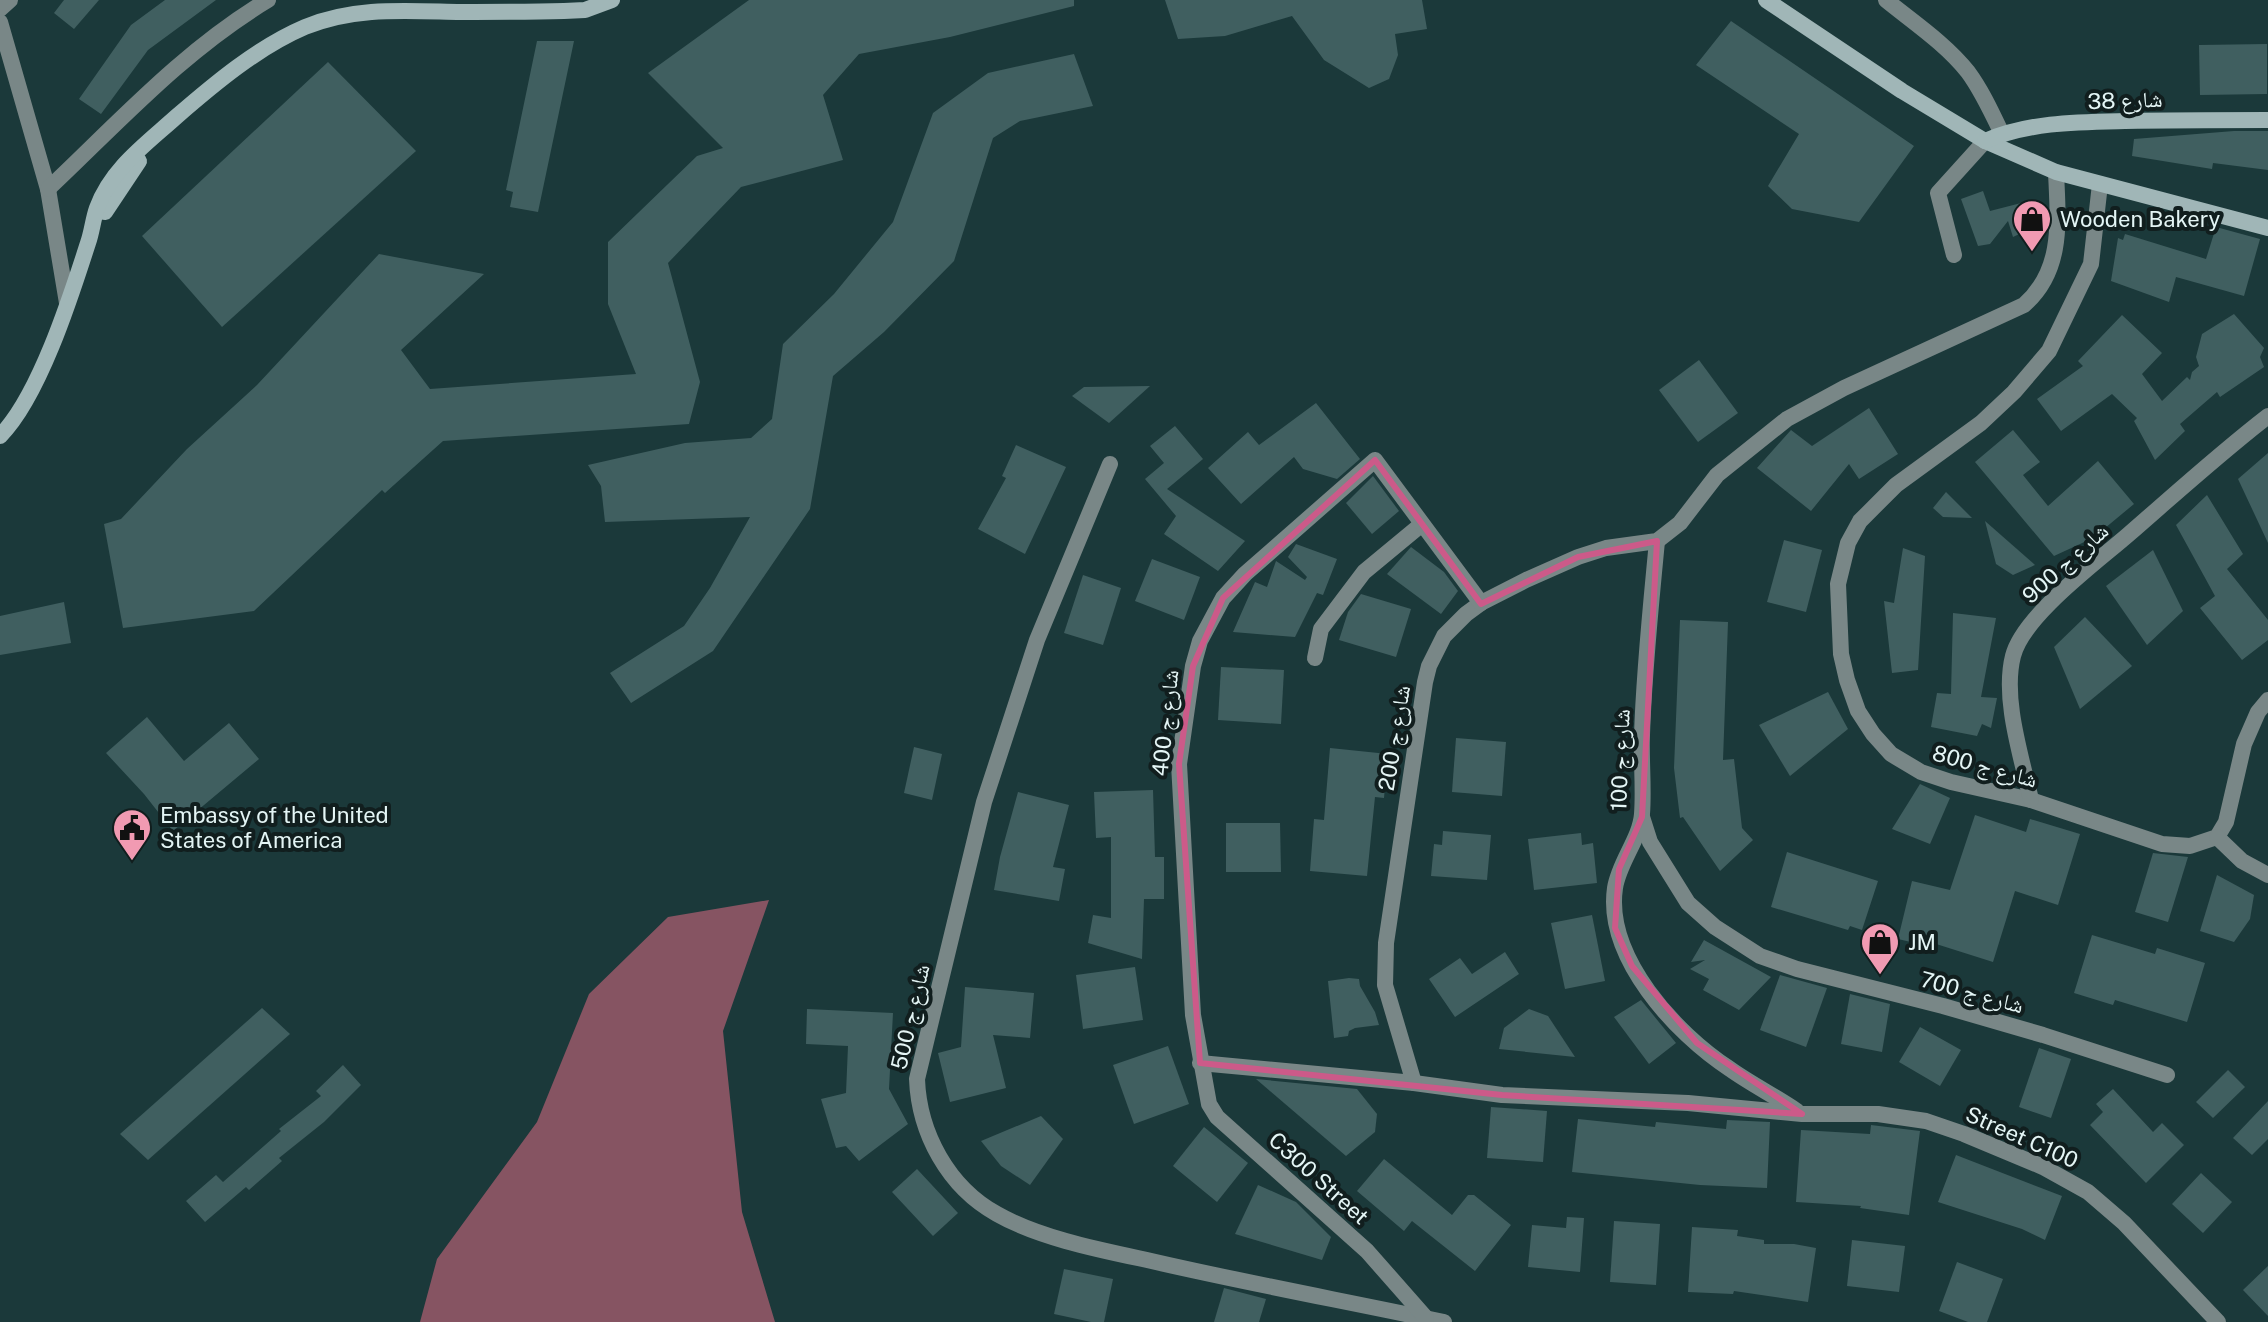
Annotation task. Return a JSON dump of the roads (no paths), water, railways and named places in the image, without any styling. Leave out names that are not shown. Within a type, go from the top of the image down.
[{"type":"street","points":[[0,9],[10,0]]},
{"type":"street","points":[[48,189],[183,61],[213,36],[268,0]]},
{"type":"street","points":[[0,436],[18,414],[31,390],[67,303],[89,241],[97,207],[111,180],[125,163],[192,103],[280,38],[345,14],[383,10],[502,12],[589,5],[612,0]]},
{"type":"street","points":[[1766,0],[1902,91],[1985,141],[2056,172],[2268,228]]},
{"type":"street","points":[[1886,0],[1949,52],[1967,72],[2002,134]]},
{"type":"street","points":[[0,22],[48,189],[67,303]]},
{"type":"street","name":"شارع 38","points":[[1985,141],[2002,134],[2048,125],[2268,120]]},
{"type":"street","points":[[1954,255],[1938,193],[1985,141]]},
{"type":"street","points":[[1657,541],[1680,523],[1717,475],[1787,419],[1844,388],[2024,305],[2033,297],[2053,263],[2058,240],[2056,172]]},
{"type":"street","name":"شارع ج 800","points":[[2100,184],[2091,264],[2049,351],[2014,392],[1981,423],[1896,485],[1860,521],[1848,543],[1838,584],[1841,654],[1858,711],[1891,754],[1921,772],[2031,800],[2162,844],[2190,846],[2217,837]]},
{"type":"street","name":"شارع ج 900","points":[[2031,800],[2012,705],[2011,661],[2020,638],[2069,587],[2268,416]]},
{"type":"street","name":"شارع ج 400","points":[[1200,1063],[1193,1015],[1179,764],[1188,692],[1200,641],[1223,598],[1245,574],[1375,460],[1422,524]]},
{"type":"street","name":"شارع ج 500","points":[[1110,464],[1037,640],[984,802],[917,1079],[918,1098],[928,1133],[944,1163],[971,1194],[996,1214],[1028,1228],[1104,1251],[1444,1322]]},
{"type":"street","points":[[1315,658],[1321,629],[1364,572],[1422,524],[1481,603]]},
{"type":"street","name":"شارع ج 200","points":[[1414,1083],[1385,985],[1386,943],[1429,666],[1444,636],[1481,603],[1578,557],[1606,548],[1657,541]]},
{"type":"street","name":"شارع ج 100","points":[[1657,541],[1642,734],[1642,817],[1619,869],[1615,888],[1615,928],[1622,950],[1652,994],[1697,1043],[1728,1068],[1802,1114]]},
{"type":"street","points":[[2268,700],[2249,729],[2237,763],[2226,822],[2217,837],[2242,861],[2268,875]]},
{"type":"street","name":"شارع ج 700","points":[[1642,817],[1650,842],[1688,903],[1715,927],[1760,956],[1797,969],[2029,1031],[2167,1075]]},
{"type":"street","points":[[1200,1063],[1414,1083],[1502,1095],[1688,1103],[1802,1114]]},
{"type":"street","name":"C300 Street","points":[[1200,1063],[1209,1104],[1217,1117],[1367,1251],[1426,1318]]},
{"type":"street","name":"Street C100","points":[[1802,1114],[1878,1114],[1926,1121],[2043,1167],[2088,1192],[2124,1223],[2218,1322]]},
{"type":"place","name":"Wooden Bakery","points":[[2032,253]]},
{"type":"place","name":"Embassy of the United States of America","points":[[132,862]]},
{"type":"place","name":"JM","points":[[1880,976]]}]
